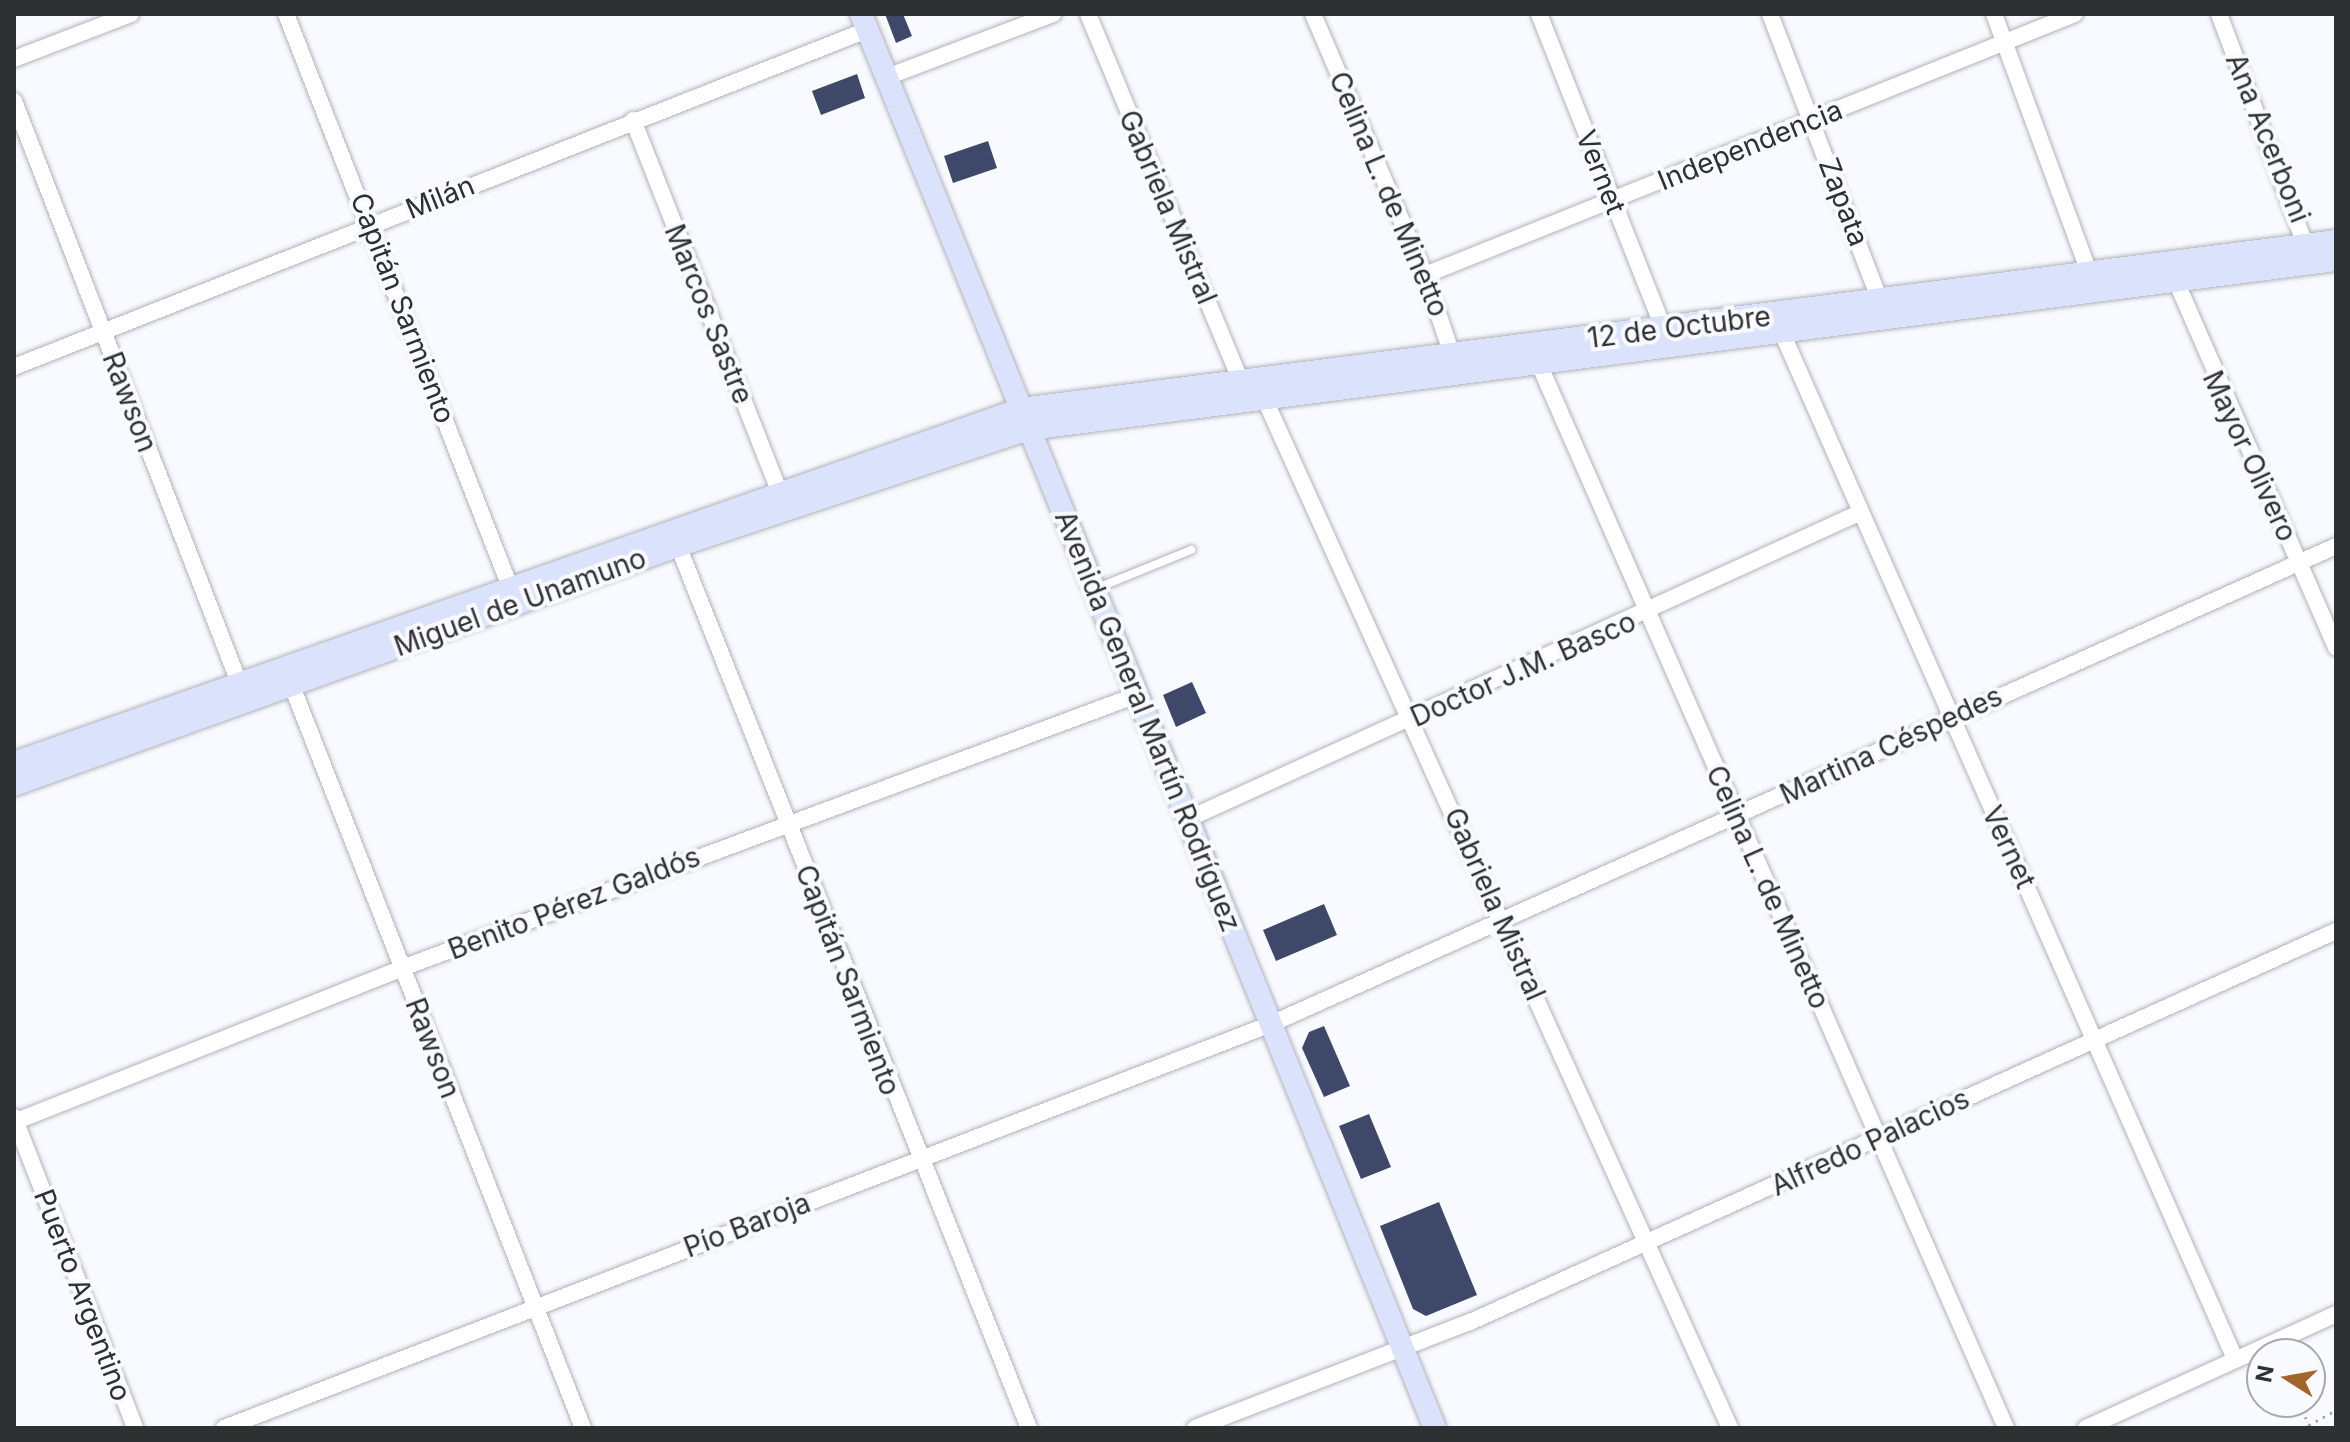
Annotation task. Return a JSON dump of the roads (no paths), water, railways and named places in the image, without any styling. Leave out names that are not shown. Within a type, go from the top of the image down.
[{"type":"street","points":[[14,59],[131,14]]},
{"type":"street","name":"Capitán Sarmiento","points":[[286,14],[371,224],[513,594]]},
{"type":"street","points":[[887,77],[1053,14]]},
{"type":"street","name":"Gabriela Mistral","points":[[1088,14],[1253,391],[1411,717],[1730,1428]]},
{"type":"street","name":"Celina L. de Minetto","points":[[1313,14],[1425,275],[1455,365]]},
{"type":"street","name":"Vernet","points":[[1539,14],[1664,330]]},
{"type":"street","name":"Zapata","points":[[1770,14],[1880,301]]},
{"type":"street","points":[[1994,14],[2093,283]]},
{"type":"street","name":"Independencia","points":[[1425,275],[2075,14]]},
{"type":"street","name":"Ana Acerboni","points":[[2219,14],[2309,254]]},
{"type":"street","name":"Milán","points":[[14,367],[633,120],[864,22]]},
{"type":"street","name":"Avenida General Martín Rodríguez","points":[[864,22],[1435,1428]]},
{"type":"street","name":"Rawson","points":[[14,101],[243,692]]},
{"type":"street","name":"Marcos Sastre","points":[[633,120],[782,500]]},
{"type":"street","name":"12 de Octubre","points":[[1025,419],[1535,356],[1783,335],[2093,283],[2309,254],[2336,241]]},
{"type":"street","name":"12 de Octubre","points":[[2309,254],[2336,260]]},
{"type":"street","name":"Mayor Olivero","points":[[2172,273],[2336,648]]},
{"type":"street","name":"12 de Octubre","points":[[1535,356],[1664,330],[1880,301],[2093,283]]},
{"type":"street","name":"Vernet","points":[[1783,335],[1857,514],[2096,1035],[2235,1359]]},
{"type":"street","name":"Celina L. de Minetto","points":[[1535,356],[2006,1428]]},
{"type":"street","name":"Miguel de Unamuno","points":[[14,763],[243,692],[674,537],[1025,419]]},
{"type":"street","name":"Doctor J.M. Basco","points":[[1188,819],[1411,717],[1647,615],[1857,514]]},
{"type":"street","name":"Capitán Sarmiento","points":[[674,537],[918,1159],[1029,1428]]},
{"type":"street","name":"Martina Céspedes","points":[[1271,1024],[1949,717],[2336,546]]},
{"type":"street","name":"Rawson","points":[[288,676],[583,1428]]},
{"type":"street","name":"Miguel de Unamuno","points":[[14,785],[243,692]]},
{"type":"street","name":"Benito Pérez Galdós","points":[[15,1120],[402,968],[787,822],[1137,695]]},
{"type":"street","name":"Alfredo Palacios","points":[[1195,1428],[1404,1351],[1880,1139],[2096,1035],[2336,931]]},
{"type":"street","name":"Pío Baroja","points":[[224,1428],[1271,1024]]},
{"type":"street","name":"Puerto Argentino","points":[[15,1120],[135,1428]]},
{"type":"street","points":[[2086,1428],[2336,1314]]},
{"type":"lane","points":[[1094,589],[1191,550]]}]
